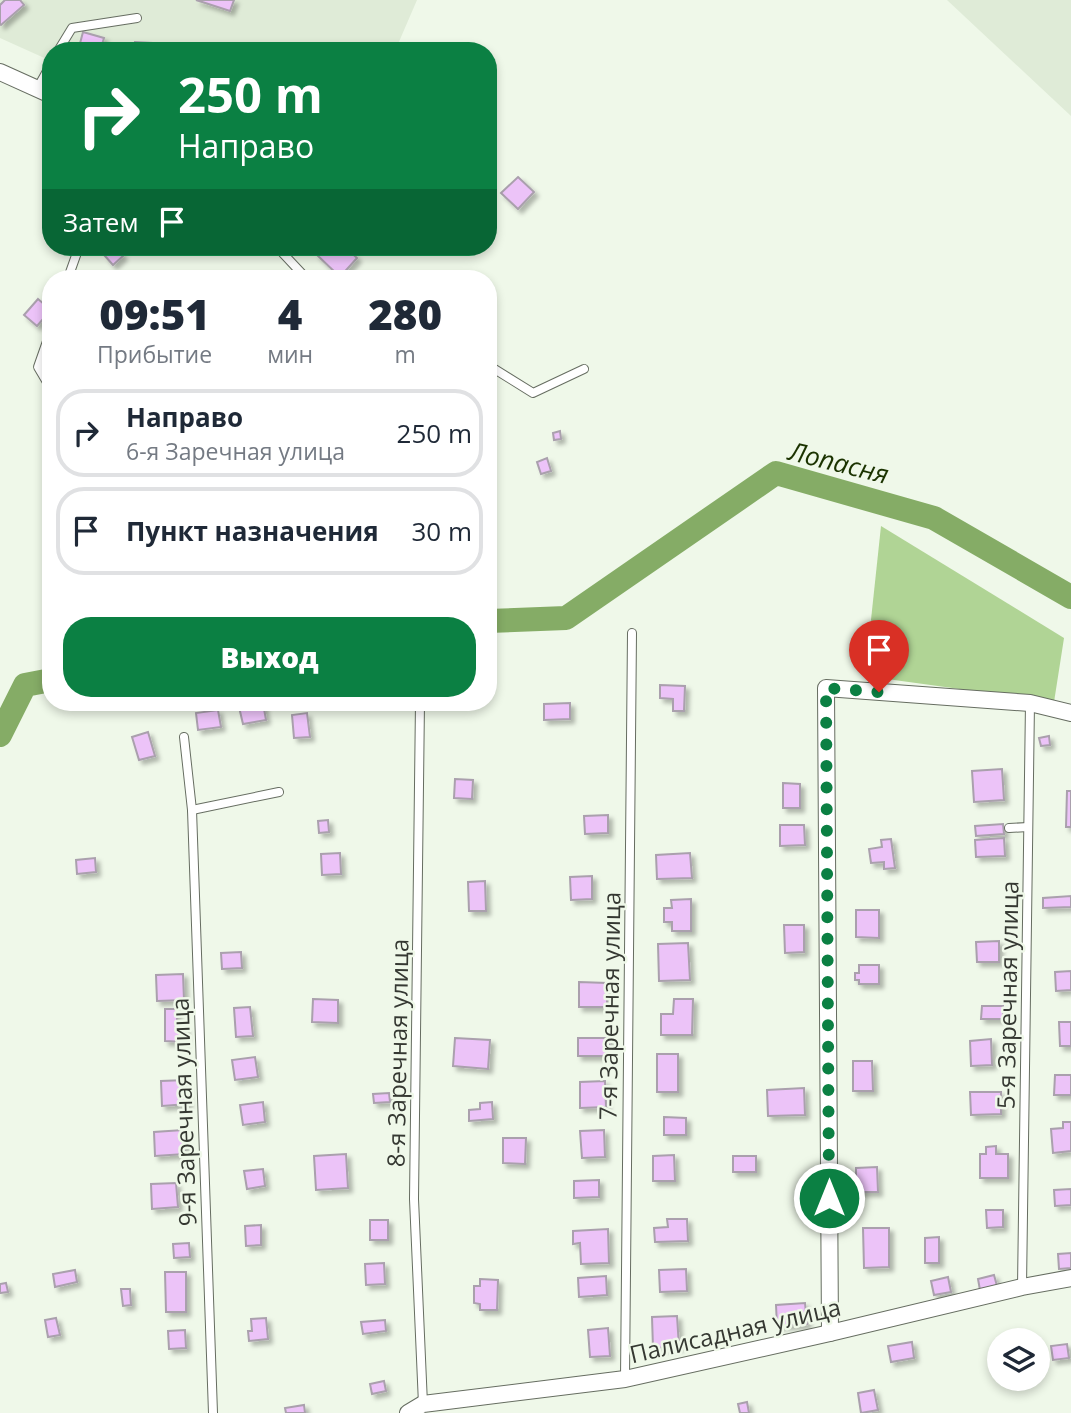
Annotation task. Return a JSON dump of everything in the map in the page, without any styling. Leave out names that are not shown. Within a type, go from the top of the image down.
[{"type":"street","points":[[0,72],[42,91]]},
{"type":"street","points":[[830,1333],[826,688],[1030,704],[1071,713]]},
{"type":"street","name":"Палисадная улица","points":[[408,1413],[423,1404],[625,1379],[1071,1278]]},
{"type":"lane","points":[[63,42],[72,28],[137,18]]},
{"type":"lane","points":[[285,256],[299,270]]},
{"type":"lane","points":[[42,356],[38,367],[42,374]]},
{"type":"lane","points":[[497,371],[533,393],[584,369]]},
{"type":"lane","name":"7-я Заречная улица","points":[[625,1379],[632,633]]},
{"type":"lane","name":"5-я Заречная улица","points":[[1022,1287],[1030,704]]},
{"type":"lane","name":"8-я Заречная улица","points":[[420,711],[414,1199],[423,1404]]},
{"type":"lane","name":"9-я Заречная улица","points":[[184,737],[192,810],[213,1413]]},
{"type":"lane","points":[[192,810],[279,792]]},
{"type":"lane","points":[[1009,828],[1028,827]]},
{"type":"shaded area","points":[[0,0],[417,0],[399,42],[42,42],[42,57],[0,38]]},
{"type":"shaded area","points":[[947,0],[1071,0],[1071,116]]},
{"type":"green space","points":[[881,526],[1064,638],[1054,702],[865,676]]},
{"type":"building","points":[[5,0],[20,0],[24,5],[1,25],[0,5]]},
{"type":"building","points":[[196,0],[234,0],[230,11]]},
{"type":"building","points":[[83,32],[104,38],[103,42],[80,42]]},
{"type":"building","points":[[518,177],[534,192],[518,209],[501,193]]},
{"type":"building","points":[[105,256],[123,256],[113,265]]},
{"type":"building","points":[[318,256],[357,258],[346,270],[333,270]]},
{"type":"building","points":[[38,299],[42,302],[42,320],[37,326],[24,315]]},
{"type":"building","points":[[560,431],[561,439],[554,440],[553,433]]},
{"type":"building","points":[[547,458],[551,471],[541,474],[537,462]]},
{"type":"building","points":[[660,685],[685,686],[684,711],[673,711],[673,699],[660,698]]},
{"type":"building","points":[[570,703],[570,719],[544,720],[544,704]]},
{"type":"building","points":[[218,711],[221,727],[198,730],[196,713]]},
{"type":"building","points":[[240,711],[264,711],[266,720],[243,724]]},
{"type":"building","points":[[307,713],[310,737],[294,738],[292,715]]},
{"type":"building","points":[[148,732],[155,756],[139,760],[132,737]]},
{"type":"building","points":[[1049,736],[1050,745],[1041,746],[1039,738]]},
{"type":"building","points":[[1002,769],[1004,800],[974,802],[972,771]]},
{"type":"building","points":[[455,779],[473,780],[472,799],[454,798]]},
{"type":"building","points":[[783,783],[800,784],[800,808],[783,808]]},
{"type":"building","points":[[1067,791],[1071,791],[1071,827],[1066,827]]},
{"type":"building","points":[[608,815],[608,833],[585,834],[584,816]]},
{"type":"building","points":[[328,820],[329,832],[319,833],[318,821]]},
{"type":"building","points":[[1003,824],[1004,834],[976,836],[975,826]]},
{"type":"building","points":[[780,825],[804,825],[805,845],[780,846]]},
{"type":"building","points":[[1004,838],[1005,856],[976,857],[975,840]]},
{"type":"building","points":[[891,839],[895,868],[884,869],[884,862],[871,863],[869,849],[882,847],[881,840]]},
{"type":"building","points":[[340,853],[341,874],[322,875],[321,854]]},
{"type":"building","points":[[690,853],[692,878],[657,879],[656,855]]},
{"type":"building","points":[[95,858],[96,872],[77,874],[76,860]]},
{"type":"building","points":[[592,876],[592,899],[571,900],[570,877]]},
{"type":"building","points":[[485,881],[486,911],[469,911],[468,882]]},
{"type":"building","points":[[1071,896],[1071,907],[1043,908],[1043,898]]},
{"type":"building","points":[[691,899],[691,931],[672,931],[672,922],[664,922],[664,908],[672,908],[671,900]]},
{"type":"building","points":[[856,910],[879,910],[879,938],[856,937]]},
{"type":"building","points":[[784,925],[804,925],[804,952],[785,953]]},
{"type":"building","points":[[999,941],[999,962],[977,962],[976,942]]},
{"type":"building","points":[[688,943],[690,980],[659,981],[658,944]]},
{"type":"building","points":[[241,952],[242,968],[222,969],[221,953]]},
{"type":"building","points":[[859,965],[879,965],[879,984],[859,984],[859,980],[855,980],[855,973],[859,973]]},
{"type":"building","points":[[1071,971],[1071,990],[1056,991],[1055,972]]},
{"type":"building","points":[[183,974],[184,1000],[157,1001],[156,975]]},
{"type":"building","points":[[579,982],[607,983],[607,1007],[579,1007]]},
{"type":"building","points":[[313,999],[338,1000],[338,1023],[312,1022]]},
{"type":"building","points":[[674,999],[693,999],[692,1035],[661,1035],[661,1014],[673,1014]]},
{"type":"building","points":[[982,1006],[1003,1006],[1003,1019],[981,1019]]},
{"type":"building","points":[[250,1007],[253,1036],[236,1037],[234,1008]]},
{"type":"building","points":[[165,1009],[177,1009],[177,1027],[185,1027],[185,1042],[165,1041]]},
{"type":"building","points":[[1059,1022],[1071,1022],[1071,1046],[1060,1046]]},
{"type":"building","points":[[455,1038],[490,1040],[488,1069],[453,1066]]},
{"type":"building","points":[[578,1038],[609,1038],[610,1056],[578,1056]]},
{"type":"building","points":[[991,1039],[992,1065],[971,1066],[970,1041]]},
{"type":"building","points":[[657,1054],[678,1054],[678,1092],[657,1092]]},
{"type":"building","points":[[255,1057],[258,1077],[235,1080],[232,1060]]},
{"type":"building","points":[[853,1061],[872,1061],[873,1091],[853,1091]]},
{"type":"building","points":[[1055,1075],[1071,1075],[1071,1095],[1054,1095]]},
{"type":"building","points":[[186,1080],[188,1104],[162,1106],[161,1081]]},
{"type":"building","points":[[605,1081],[606,1107],[580,1108],[580,1082]]},
{"type":"building","points":[[804,1088],[805,1115],[768,1116],[767,1090]]},
{"type":"building","points":[[970,1092],[1001,1092],[1001,1114],[971,1115]]},
{"type":"building","points":[[389,1093],[390,1102],[374,1103],[373,1094]]},
{"type":"building","points":[[263,1102],[265,1122],[243,1125],[240,1105]]},
{"type":"building","points":[[492,1102],[493,1119],[469,1121],[469,1110],[480,1109],[480,1103]]},
{"type":"building","points":[[664,1117],[686,1118],[686,1135],[664,1135]]},
{"type":"building","points":[[1063,1122],[1071,1122],[1071,1151],[1053,1153],[1051,1129],[1063,1128]]},
{"type":"building","points":[[183,1130],[185,1154],[155,1156],[154,1132]]},
{"type":"building","points":[[604,1130],[605,1157],[582,1158],[580,1131]]},
{"type":"building","points":[[503,1138],[526,1138],[525,1164],[503,1163]]},
{"type":"building","points":[[996,1146],[996,1154],[1008,1154],[1008,1178],[980,1178],[980,1154],[986,1154],[986,1147]]},
{"type":"building","points":[[346,1154],[348,1188],[316,1190],[314,1156]]},
{"type":"building","points":[[674,1155],[675,1181],[653,1181],[653,1156]]},
{"type":"building","points":[[733,1156],[756,1156],[756,1172],[733,1172]]},
{"type":"building","points":[[877,1167],[878,1192],[856,1192],[856,1168]]},
{"type":"building","points":[[263,1169],[265,1186],[247,1189],[244,1171]]},
{"type":"building","points":[[599,1180],[599,1197],[574,1198],[574,1181]]},
{"type":"building","points":[[176,1183],[178,1207],[152,1209],[151,1184]]},
{"type":"building","points":[[1071,1189],[1071,1205],[1055,1206],[1054,1190]]},
{"type":"building","points":[[986,1210],[1003,1210],[1003,1227],[987,1228]]},
{"type":"building","points":[[667,1219],[687,1219],[688,1241],[655,1242],[654,1228],[668,1227]]},
{"type":"building","points":[[370,1220],[388,1220],[388,1240],[370,1240]]},
{"type":"building","points":[[261,1225],[261,1245],[246,1246],[245,1226]]},
{"type":"building","points":[[863,1228],[889,1228],[889,1267],[864,1268]]},
{"type":"building","points":[[608,1229],[609,1263],[581,1264],[580,1243],[573,1244],[573,1231]]},
{"type":"building","points":[[939,1237],[939,1263],[925,1263],[925,1238]]},
{"type":"building","points":[[189,1243],[190,1257],[174,1258],[173,1244]]},
{"type":"building","points":[[1071,1253],[1071,1268],[1059,1269],[1058,1254]]},
{"type":"building","points":[[384,1263],[385,1284],[366,1285],[365,1264]]},
{"type":"building","points":[[686,1269],[687,1291],[660,1292],[659,1270]]},
{"type":"building","points":[[75,1270],[77,1282],[55,1287],[53,1274]]},
{"type":"building","points":[[165,1272],[186,1272],[186,1312],[166,1312]]},
{"type":"building","points":[[994,1275],[997,1286],[980,1290],[978,1279]]},
{"type":"building","points":[[606,1276],[607,1295],[579,1297],[578,1278]]},
{"type":"building","points":[[948,1277],[951,1292],[934,1295],[931,1281]]},
{"type":"building","points":[[480,1279],[498,1280],[497,1310],[480,1310],[480,1304],[474,1303],[474,1286],[480,1286]]},
{"type":"building","points":[[6,1283],[8,1292],[0,1293],[0,1284]]},
{"type":"building","points":[[121,1289],[130,1289],[131,1305],[123,1306]]},
{"type":"building","points":[[805,1303],[807,1324],[777,1326],[776,1305]]},
{"type":"building","points":[[677,1316],[679,1347],[653,1348],[652,1317]]},
{"type":"building","points":[[56,1318],[60,1335],[48,1337],[45,1320]]},
{"type":"building","points":[[266,1318],[268,1339],[249,1341],[251,1319]]},
{"type":"building","points":[[385,1320],[386,1331],[363,1334],[361,1322]]},
{"type":"building","points":[[608,1328],[610,1356],[590,1357],[588,1330]]},
{"type":"building","points":[[185,1330],[186,1348],[169,1349],[168,1331]]},
{"type":"building","points":[[912,1342],[914,1358],[891,1362],[888,1346]]},
{"type":"building","points":[[1067,1344],[1069,1358],[1053,1360],[1051,1346]]},
{"type":"building","points":[[384,1381],[386,1391],[372,1394],[370,1384]]},
{"type":"building","points":[[874,1390],[878,1410],[861,1413],[858,1393]]},
{"type":"building","points":[[747,1402],[749,1413],[740,1413],[738,1404]]},
{"type":"building","points":[[304,1405],[305,1413],[286,1413],[285,1408]]},
{"type":"waterway","name":"Лопасня","points":[[497,621],[566,618],[776,473],[934,518],[1071,597]]},
{"type":"waterway","name":"Лопасня","points":[[0,735],[25,685],[42,682]]},
{"type":"route","points":[[829,1198],[826,688],[879,692]]}]
